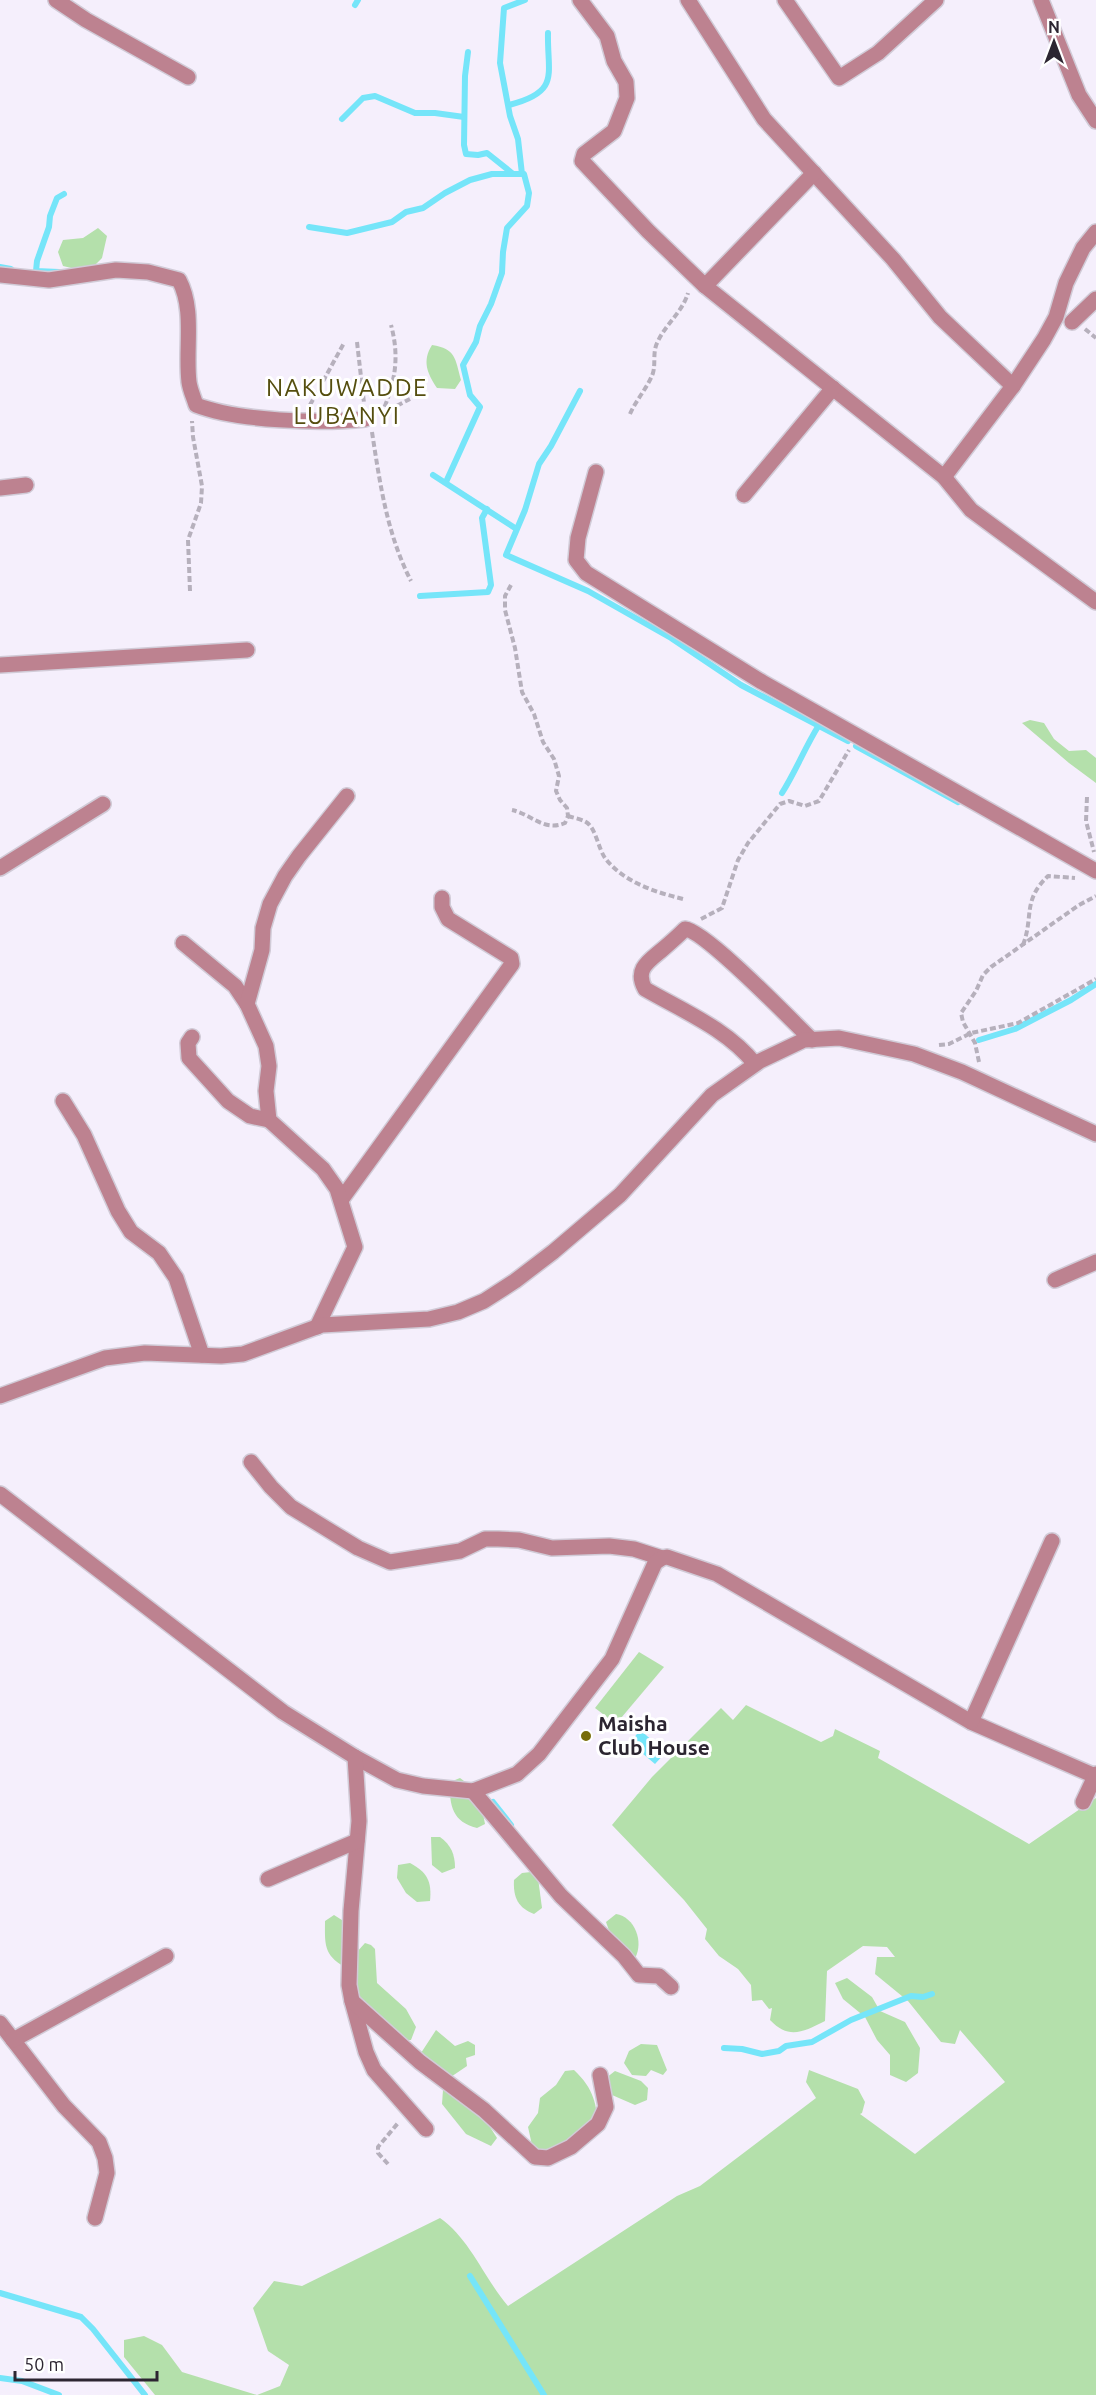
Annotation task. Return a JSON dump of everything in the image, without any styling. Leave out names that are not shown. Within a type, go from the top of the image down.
[{"type":"street","points":[[56,0],[188,77]]},
{"type":"street","points":[[580,0],[607,36],[614,61],[626,82],[627,98],[614,131],[584,154],[582,161],[648,231],[705,286],[944,477],[970,510],[1096,602]]},
{"type":"street","points":[[688,0],[764,118],[893,259],[940,317],[1013,386]]},
{"type":"street","points":[[785,0],[839,78],[878,53],[936,0]]},
{"type":"street","points":[[1041,0],[1079,95],[1096,121]]},
{"type":"street","points":[[705,286],[814,173]]},
{"type":"street","points":[[944,477],[1013,386],[1056,317],[1066,283],[1083,248],[1096,232]]},
{"type":"street","points":[[0,275],[49,280],[116,270],[148,272],[179,280],[185,291],[189,383],[196,405],[212,411],[295,420],[338,422],[365,419]]},
{"type":"street","points":[[1056,317],[1084,329],[1096,299]]},
{"type":"street","points":[[744,495],[832,388]]},
{"type":"street","points":[[596,472],[578,538],[576,560],[586,573],[762,682],[857,735],[1090,873]]},
{"type":"street","points":[[0,488],[26,485]]},
{"type":"street","points":[[0,665],[247,650]]},
{"type":"street","points":[[248,1004],[262,950],[263,928],[270,904],[299,855],[347,796]]},
{"type":"street","points":[[0,868],[103,804]]},
{"type":"street","points":[[341,1200],[512,964],[511,958],[448,918],[442,908],[442,898]]},
{"type":"street","points":[[755,1064],[743,1048],[713,1027],[645,989],[641,982],[646,961],[685,929],[690,930],[720,952],[812,1040]]},
{"type":"street","points":[[183,943],[235,986],[248,1004],[266,1046],[269,1066],[266,1091],[269,1120]]},
{"type":"street","points":[[192,1037],[188,1043],[189,1058],[228,1101],[250,1116],[269,1120],[323,1169],[337,1190],[355,1247],[317,1327]]},
{"type":"street","points":[[0,1396],[105,1358],[146,1353],[243,1354],[328,1324],[429,1319],[458,1312],[484,1301],[553,1252],[620,1195],[712,1095],[755,1064],[804,1040],[839,1038],[914,1054],[986,1083],[1096,1134]]},
{"type":"street","points":[[63,1101],[84,1135],[118,1211],[131,1232],[159,1253],[176,1278],[202,1355]]},
{"type":"street","points":[[1055,1280],[1096,1262]]},
{"type":"street","points":[[251,1462],[291,1507],[358,1548],[390,1562],[460,1551],[484,1539],[498,1539],[519,1540],[552,1548],[609,1546],[634,1549],[662,1558],[672,1558],[717,1574],[971,1722],[1095,1775],[1083,1802]]},
{"type":"street","points":[[0,1494],[283,1712],[356,1757],[406,1783],[473,1791],[517,1774],[539,1754],[558,1731],[612,1659],[655,1563],[662,1558]]},
{"type":"street","points":[[971,1722],[1052,1540]]},
{"type":"street","points":[[356,1757],[359,1821],[351,1911],[349,1985],[352,2001],[369,2061],[374,2070],[426,2129]]},
{"type":"street","points":[[473,1791],[561,1896],[624,1956],[639,1975],[659,1976],[671,1987]]},
{"type":"street","points":[[267,1879],[357,1841]]},
{"type":"street","points":[[13,2040],[166,1956]]},
{"type":"street","points":[[352,2001],[420,2062],[484,2110],[535,2157],[548,2158],[571,2147],[598,2124],[606,2107],[600,2075]]},
{"type":"street","points":[[0,2023],[64,2106],[99,2142],[105,2158],[107,2173],[95,2218]]},
{"type":"path","points":[[630,414],[635,401],[652,376],[653,353],[658,341],[688,296],[687,269]]},
{"type":"path","points":[[381,415],[391,393],[396,373],[396,343],[391,325]]},
{"type":"path","points":[[357,342],[365,419],[371,426],[378,476],[391,536],[411,581]]},
{"type":"path","points":[[295,420],[307,411],[344,343]]},
{"type":"path","points":[[365,419],[381,415],[410,399]]},
{"type":"path","points":[[190,591],[188,540],[201,503],[202,486],[191,416],[196,405]]},
{"type":"path","points":[[511,585],[505,596],[505,610],[515,648],[522,692],[534,714],[543,742],[554,759],[559,776],[556,791],[567,808],[568,816],[565,823],[558,826],[547,826],[524,813],[512,810]]},
{"type":"path","points":[[690,930],[695,922],[722,908],[738,860],[748,843],[780,804],[789,801],[804,806],[819,801],[857,735]]},
{"type":"path","points":[[1087,797],[1086,821],[1095,859]]},
{"type":"path","points":[[568,816],[586,822],[591,827],[605,858],[617,871],[658,893],[683,898]]},
{"type":"path","points":[[1023,946],[1028,933],[1029,911],[1035,889],[1048,876],[1054,875],[1062,879],[1090,873]]},
{"type":"path","points":[[986,1083],[971,1034],[963,1022],[961,1012],[968,1000],[976,991],[983,975],[991,967],[1079,905],[1096,896]]},
{"type":"path","points":[[938,1045],[949,1044],[971,1034],[1018,1023],[1096,979]]},
{"type":"path","points":[[388,2164],[378,2153],[378,2147],[398,2124],[398,2096]]},
{"type":"green space","points":[[98,228],[107,236],[102,258],[88,272],[63,266],[58,252],[63,240],[83,238]]},
{"type":"green space","points":[[432,345],[446,349],[453,356],[461,380],[455,389],[437,388],[431,377],[427,367],[427,356]]},
{"type":"green space","points":[[1030,720],[1044,723],[1054,739],[1069,751],[1086,750],[1096,758],[1096,783],[1022,723]]},
{"type":"green space","points":[[639,1652],[664,1667],[616,1724],[595,1708]]},
{"type":"green space","points":[[746,1705],[821,1742],[833,1736],[835,1729],[880,1751],[878,1758],[1029,1844],[1096,1798],[1096,2395],[257,2395],[280,2386],[289,2365],[268,2351],[253,2308],[274,2281],[302,2286],[440,2218],[460,2237],[508,2306],[677,2196],[700,2186],[816,2098],[806,2082],[809,2070],[858,2089],[865,2102],[860,2114],[915,2154],[1005,2082],[960,2030],[955,2044],[941,2042],[908,2001],[875,1974],[877,1957],[895,1957],[887,1947],[863,1946],[827,1971],[825,2021],[796,2032],[790,2032],[777,2026],[770,2020],[772,2008],[769,2009],[762,2000],[752,2001],[751,1985],[738,1969],[719,1956],[705,1939],[707,1929],[684,1900],[612,1825],[652,1777],[721,1708],[733,1720]]},
{"type":"green space","points":[[460,1778],[468,1784],[469,1798],[482,1809],[485,1824],[477,1828],[463,1822],[454,1812],[450,1798],[450,1782]]},
{"type":"green space","points":[[431,1837],[440,1837],[447,1843],[453,1854],[455,1868],[442,1873],[432,1865]]},
{"type":"green space","points":[[410,1863],[421,1870],[427,1878],[430,1901],[417,1902],[406,1893],[397,1878],[398,1865]]},
{"type":"green space","points":[[531,1872],[538,1878],[542,1908],[534,1914],[520,1905],[514,1886],[514,1880],[522,1873]]},
{"type":"green space","points":[[616,1914],[628,1920],[636,1931],[638,1952],[635,1958],[612,1939],[606,1922]]},
{"type":"green space","points":[[334,1915],[345,1922],[345,1967],[333,1958],[327,1948],[325,1921]]},
{"type":"green space","points":[[365,1943],[375,1949],[377,1983],[406,2009],[416,2027],[411,2040],[403,2040],[359,1999],[355,1976],[356,1953]]},
{"type":"green space","points":[[847,1978],[872,1997],[880,2011],[905,2022],[920,2048],[918,2073],[906,2082],[890,2075],[890,2055],[877,2040],[865,2017],[843,1999],[835,1983]]},
{"type":"green space","points":[[436,2030],[455,2046],[468,2041],[475,2045],[475,2055],[466,2058],[467,2066],[439,2085],[425,2077],[421,2053]]},
{"type":"green space","points":[[641,2044],[657,2045],[667,2070],[663,2075],[651,2070],[646,2076],[632,2075],[624,2063],[629,2051]]},
{"type":"green space","points":[[574,2070],[593,2097],[598,2130],[552,2163],[532,2145],[528,2127],[538,2113],[540,2098],[556,2085],[565,2071]]},
{"type":"green space","points":[[615,2071],[641,2081],[648,2088],[647,2100],[635,2105],[612,2095],[606,2078]]},
{"type":"green space","points":[[443,2090],[450,2092],[483,2116],[497,2138],[491,2146],[466,2134],[442,2104]]},
{"type":"green space","points":[[144,2336],[162,2345],[182,2372],[257,2395],[155,2395],[124,2357],[124,2340]]},
{"type":"water","points":[[640,1730],[666,1752],[655,1764],[630,1743]]},
{"type":"waterway","points":[[355,5],[358,0]]},
{"type":"waterway","points":[[522,174],[518,139],[510,116],[500,63],[504,8],[525,0]]},
{"type":"waterway","points":[[509,105],[537,94],[548,80],[548,33]]},
{"type":"waterway","points":[[468,52],[465,76],[464,145],[466,154],[487,153],[512,173]]},
{"type":"waterway","points":[[342,119],[363,98],[375,96],[415,113],[464,117]]},
{"type":"waterway","points":[[309,227],[347,233],[392,222],[406,212],[423,208],[470,180],[492,174],[524,174],[529,193],[527,206],[507,228],[502,273],[480,326],[476,342],[463,365],[470,395],[480,407],[446,482]]},
{"type":"waterway","points":[[59,272],[36,271],[50,216],[57,198],[64,194]]},
{"type":"waterway","points":[[0,267],[11,269]]},
{"type":"waterway","points":[[580,391],[539,464],[525,510],[506,555],[588,591],[671,638],[741,685],[848,741]]},
{"type":"waterway","points":[[433,475],[515,528]]},
{"type":"waterway","points":[[420,596],[488,592],[491,585],[482,518],[487,509]]},
{"type":"waterway","points":[[782,793],[819,725]]},
{"type":"waterway","points":[[856,746],[958,802]]},
{"type":"waterway","points":[[979,1040],[1015,1029],[1071,1000],[1096,984]]},
{"type":"waterway","points":[[493,1802],[511,1825]]},
{"type":"waterway","points":[[724,2048],[742,2049],[762,2054],[779,2051],[786,2046],[812,2042],[851,2020],[911,1996],[923,1997],[932,1994]]},
{"type":"waterway","points":[[470,2276],[544,2395]]},
{"type":"waterway","points":[[0,2293],[81,2317],[145,2395]]},
{"type":"waterway","points":[[0,2378],[22,2381],[59,2395]]},
{"type":"place","name":"Maisha Club House","points":[[586,1736]]},
{"type":"district","name":"NAKUWADDE LUBANYI","points":[[347,402]]}]
